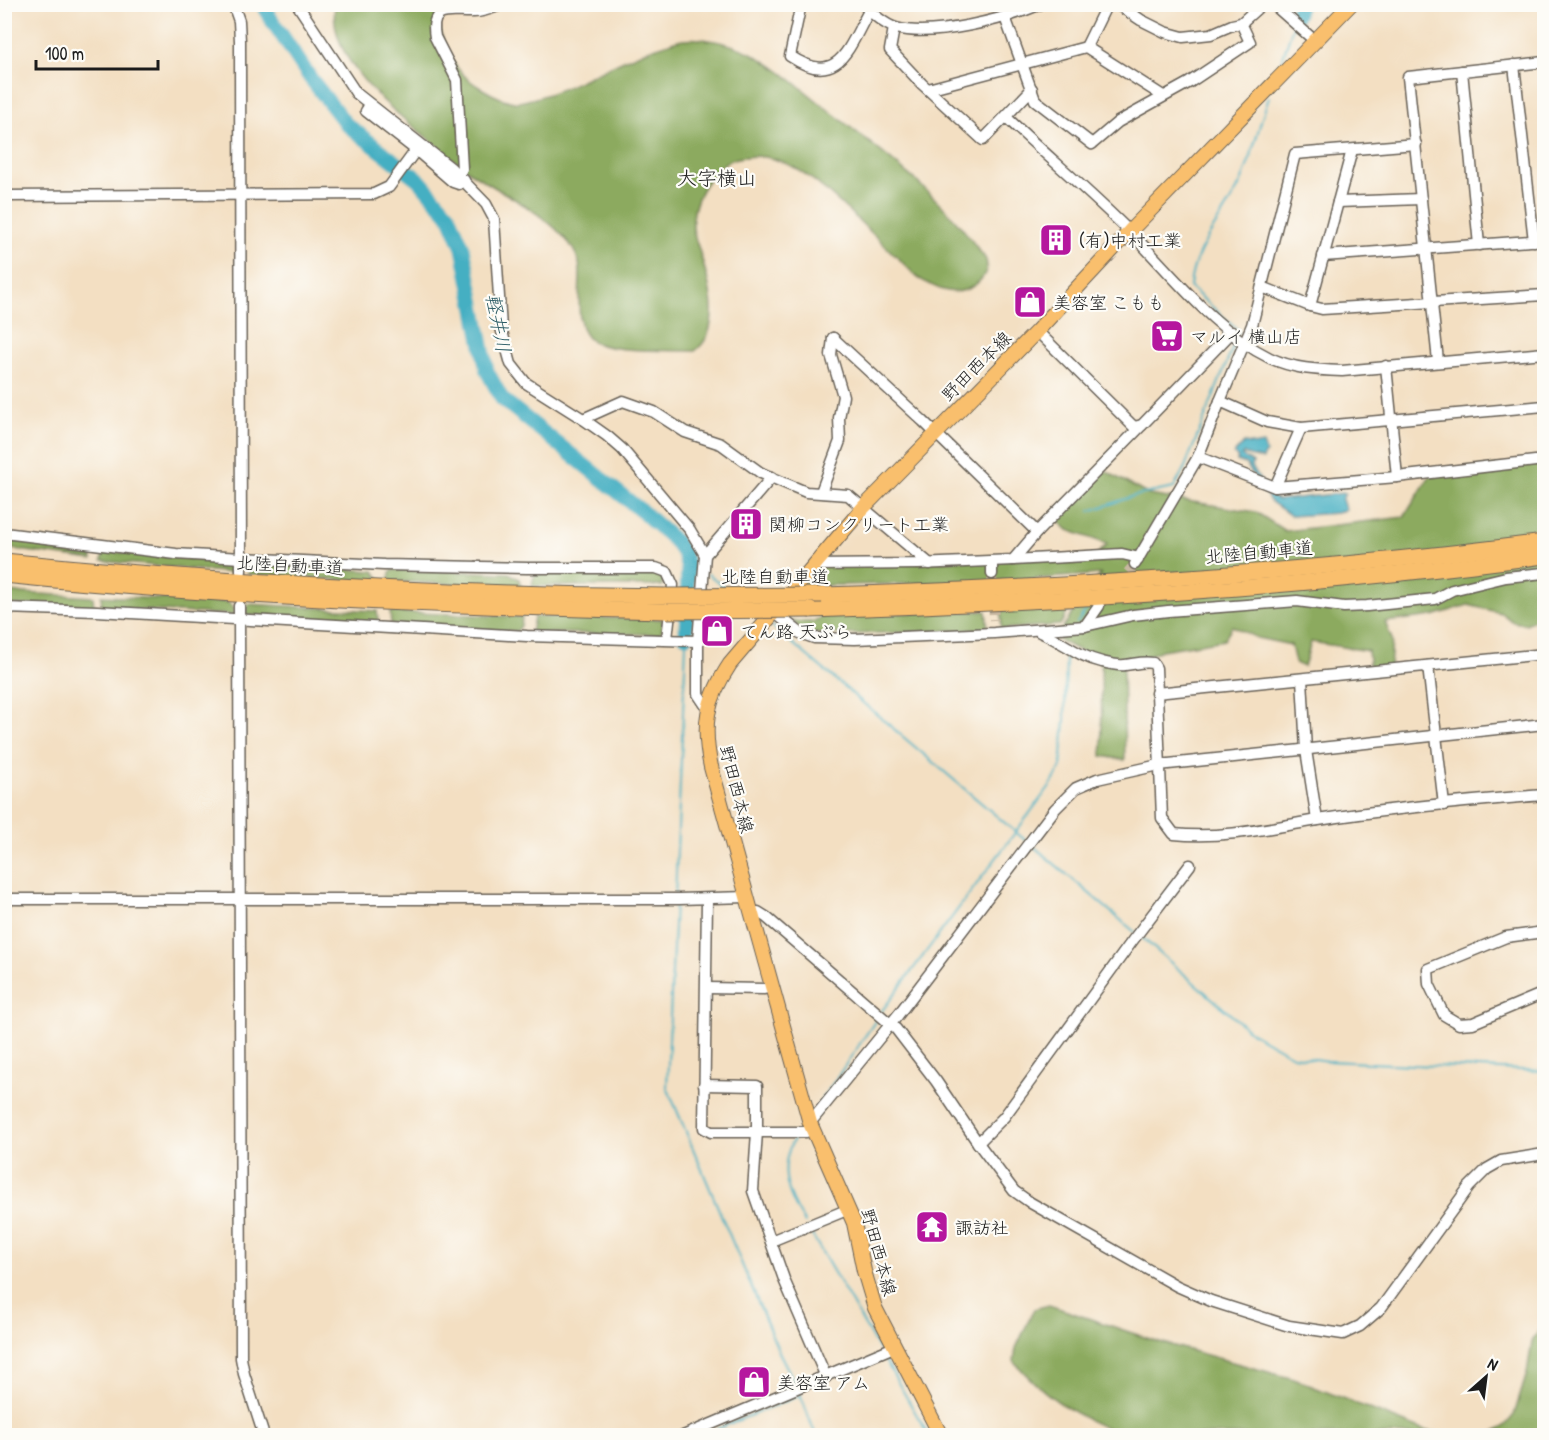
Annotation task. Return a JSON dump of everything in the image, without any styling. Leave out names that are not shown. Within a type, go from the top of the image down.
[{"type":"highway","name":"北陸自動車道","points":[[4,575],[194,593],[409,605],[667,603],[1124,583],[1397,559],[1545,542]]},
{"type":"highway","name":"北陸自動車道","points":[[4,561],[207,579],[348,588],[535,595],[810,610],[1121,597],[1398,573],[1545,556]]},
{"type":"main road","name":"野田西本線","points":[[941,1436],[885,1351],[854,1223],[811,1126],[708,752],[706,731],[708,709],[715,689],[730,664],[863,508],[1037,331],[1130,231],[1351,4]]},
{"type":"street","points":[[233,4],[240,31],[241,571]]},
{"type":"street","points":[[297,4],[348,83],[370,105],[436,155],[486,204],[494,219],[501,328],[511,364],[525,383],[583,419],[622,449],[690,530],[705,555],[703,581],[691,641],[698,694],[708,709]]},
{"type":"street","points":[[370,105],[366,111],[413,153],[459,184],[462,169],[457,80],[435,37],[436,17],[447,11],[474,12],[503,4]]},
{"type":"street","points":[[801,4],[790,56],[803,65],[813,68],[827,67],[842,60],[866,8],[894,28],[913,31],[946,29],[1005,17],[1041,4]]},
{"type":"street","points":[[1086,47],[1107,4]]},
{"type":"street","points":[[1117,4],[1140,20],[1165,32],[1183,37],[1211,34],[1241,23],[1262,4]]},
{"type":"street","points":[[1273,4],[1292,16],[1315,42]]},
{"type":"street","points":[[1005,17],[1035,100],[1092,144],[1118,122],[1190,82],[1250,42],[1241,23]]},
{"type":"street","points":[[894,28],[890,50],[928,90],[983,140],[1032,89]]},
{"type":"street","points":[[928,90],[1086,47],[1162,96]]},
{"type":"street","points":[[1438,361],[1428,249],[1408,77],[1545,62]]},
{"type":"street","points":[[1323,256],[1539,240],[1514,66]]},
{"type":"street","points":[[1462,71],[1479,245]]},
{"type":"street","points":[[1006,117],[1130,231],[1215,318],[1238,337],[1291,366],[1342,371],[1545,353]]},
{"type":"street","points":[[1013,560],[1037,532],[1142,425],[1252,325],[1295,154],[1416,144]]},
{"type":"street","points":[[1310,306],[1352,150]]},
{"type":"street","points":[[4,196],[374,194],[389,187],[413,153]]},
{"type":"street","points":[[1338,202],[1421,199]]},
{"type":"street","points":[[1262,287],[1322,309],[1545,295]]},
{"type":"street","points":[[1037,331],[1131,425],[1134,427],[1142,425]]},
{"type":"street","points":[[815,565],[1131,558],[1198,457],[1220,401],[1238,337]]},
{"type":"street","points":[[821,492],[840,441],[839,418],[843,396],[831,355],[833,338],[1037,532]]},
{"type":"street","points":[[1386,366],[1396,477]]},
{"type":"street","points":[[583,419],[623,401],[654,412],[685,432],[721,444],[761,473],[807,492],[848,495],[930,564]]},
{"type":"street","points":[[1220,401],[1267,422],[1301,428],[1545,406]]},
{"type":"street","points":[[1275,487],[1301,428]]},
{"type":"street","points":[[1198,457],[1275,487],[1396,477],[1545,460]]},
{"type":"street","points":[[705,555],[772,477]]},
{"type":"street","points":[[4,532],[142,551],[241,558],[420,566],[656,568],[667,572],[673,585],[667,639]]},
{"type":"street","points":[[992,562],[992,574]]},
{"type":"street","points":[[774,612],[800,633],[814,638],[855,639],[994,633],[1083,626],[1133,615],[1297,600],[1344,608],[1435,599],[1452,590],[1506,577],[1545,573]]},
{"type":"street","points":[[239,606],[241,1358],[264,1436]]},
{"type":"street","points":[[1083,626],[1099,606]]},
{"type":"street","points":[[4,608],[97,610],[527,636],[691,641]]},
{"type":"street","points":[[994,620],[994,633]]},
{"type":"street","points":[[1037,630],[1085,657],[1122,665],[1153,663],[1156,668],[1162,819],[1174,834],[1201,836],[1278,828],[1317,820],[1545,795]]},
{"type":"street","points":[[1156,693],[1545,654]]},
{"type":"street","points":[[1428,666],[1444,805]]},
{"type":"street","points":[[1302,679],[1306,750],[1317,820]]},
{"type":"street","points":[[707,899],[703,1125],[706,1131],[806,1132],[1055,809],[1076,788],[1096,779],[1159,765],[1545,724]]},
{"type":"street","points":[[978,1143],[1004,1117],[1190,865]]},
{"type":"street","points":[[4,898],[707,899],[747,897]]},
{"type":"street","points":[[752,914],[758,912],[766,917],[896,1029],[1014,1191],[1031,1203],[1177,1286],[1211,1301],[1289,1326],[1343,1334],[1360,1326],[1382,1308],[1462,1197],[1487,1168],[1501,1161],[1545,1154]]},
{"type":"street","points":[[1545,932],[1506,937],[1428,969],[1429,984],[1444,1015],[1459,1024],[1473,1023],[1545,993]]},
{"type":"street","points":[[707,988],[764,989],[772,987]]},
{"type":"street","points":[[704,1085],[757,1086],[753,1191],[785,1282],[826,1377]]},
{"type":"street","points":[[771,1241],[849,1209]]},
{"type":"street","points":[[683,1436],[885,1351]]},
{"type":"green space","points":[[335,5],[435,5],[443,41],[461,72],[470,81],[489,92],[514,102],[548,94],[626,59],[680,40],[709,40],[742,49],[789,78],[925,189],[944,207],[984,256],[987,265],[984,275],[974,286],[959,292],[935,287],[918,278],[830,194],[804,174],[776,160],[761,157],[740,158],[720,166],[714,173],[701,191],[694,212],[694,233],[707,277],[712,305],[712,318],[704,342],[695,351],[657,351],[601,345],[586,335],[582,326],[579,305],[579,263],[569,243],[540,216],[462,166],[381,99],[365,82],[341,45],[335,25]]},
{"type":"green space","points":[[1544,460],[1544,615],[1526,624],[1513,622],[1501,613],[1468,605],[1433,616],[1385,622],[1392,639],[1390,669],[1370,672],[1368,651],[1311,642],[1304,667],[1295,663],[1291,645],[1257,638],[1232,626],[1224,640],[1162,650],[1123,666],[1125,760],[1102,756],[1101,662],[1055,638],[1101,574],[992,582],[797,586],[815,565],[1096,556],[1107,544],[1068,530],[1053,516],[1100,468],[1149,495],[1256,512],[1285,531],[1404,517],[1431,474]]},
{"type":"green space","points":[[4,538],[88,550],[92,552],[92,560],[5,548]]},
{"type":"green space","points":[[104,551],[226,562],[235,566],[233,573],[102,561]]},
{"type":"green space","points":[[249,565],[374,571],[379,578],[378,582],[248,574]]},
{"type":"green space","points":[[394,570],[509,573],[519,579],[521,587],[389,581],[390,572]]},
{"type":"green space","points":[[545,571],[658,574],[663,580],[662,586],[532,586],[534,576]]},
{"type":"green space","points":[[4,592],[93,597],[94,607],[5,605]]},
{"type":"green space","points":[[101,596],[228,602],[234,608],[234,615],[102,608]]},
{"type":"green space","points":[[247,604],[377,611],[378,620],[375,623],[246,615]]},
{"type":"green space","points":[[1070,608],[1060,625],[1001,629],[1001,611]]},
{"type":"green space","points":[[986,611],[988,629],[815,634],[791,621],[812,622],[826,615]]},
{"type":"green space","points":[[390,612],[522,617],[521,626],[517,631],[391,625]]},
{"type":"green space","points":[[534,617],[662,619],[663,627],[659,634],[531,633]]},
{"type":"green space","points":[[1049,1305],[1156,1341],[1294,1379],[1423,1430],[1451,1435],[1123,1435],[1092,1422],[1063,1405],[1037,1386],[1014,1361],[1016,1348],[1034,1309]]},
{"type":"green space","points":[[1544,1323],[1544,1435],[1490,1435],[1504,1427],[1514,1415],[1527,1373],[1532,1341]]},
{"type":"water","points":[[1244,443],[1263,444],[1266,452],[1263,459],[1244,453],[1242,456],[1253,463],[1251,465],[1259,479],[1274,498],[1278,500],[1345,493],[1342,500],[1346,509],[1338,513],[1291,516],[1270,501],[1246,464],[1237,461],[1238,457],[1234,454]]},
{"type":"waterway","name":"軽井川","points":[[264,4],[269,16],[311,79],[346,124],[419,180],[449,215],[463,248],[487,371],[502,399],[644,513],[675,541],[684,554],[688,568],[686,636]]},
{"type":"waterway","points":[[1296,16],[1300,4]]},
{"type":"waterway","points":[[1279,69],[1293,26]]},
{"type":"waterway","points":[[1238,334],[1239,331],[1190,287],[1192,273],[1202,247],[1245,174],[1269,97]]},
{"type":"waterway","points":[[1090,511],[1134,496],[1174,488],[1185,467],[1235,342]]},
{"type":"waterway","points":[[688,568],[700,570]]},
{"type":"waterway","points":[[708,574],[727,589]]},
{"type":"waterway","points":[[1077,623],[1091,603]]},
{"type":"waterway","points":[[771,625],[1025,840]]},
{"type":"waterway","points":[[675,897],[686,644]]},
{"type":"waterway","points":[[881,1012],[1053,782],[1061,767],[1065,720],[1066,649]]},
{"type":"waterway","points":[[1032,845],[1136,933]]},
{"type":"waterway","points":[[675,902],[667,1087],[779,1352],[796,1385]]},
{"type":"waterway","points":[[1140,936],[1252,1033],[1293,1056],[1328,1061],[1544,1071]]},
{"type":"waterway","points":[[819,1104],[878,1017]]},
{"type":"waterway","points":[[795,1137],[786,1160],[786,1181],[793,1202],[805,1223]]},
{"type":"waterway","points":[[808,1228],[879,1350]]},
{"type":"waterway","points":[[882,1355],[929,1436]]},
{"type":"waterway","points":[[799,1391],[816,1436]]},
{"type":"waterway","points":[[715,1436],[717,1429],[801,1395]]},
{"type":"tunnel","points":[[1118,584],[1135,564]]},
{"type":"tunnel","points":[[992,574],[994,620]]},
{"type":"place","name":"(有)中村工業","points":[[1056,240]]},
{"type":"place","name":"美容室 こもも","points":[[1030,302]]},
{"type":"place","name":"マルイ 横山店","points":[[1167,336]]},
{"type":"place","name":"関柳コンクリート工業","points":[[746,524]]},
{"type":"place","name":"てん路 天ぷら","points":[[717,631]]},
{"type":"place","name":"諏訪社","points":[[932,1227]]},
{"type":"place","name":"美容室 アム","points":[[754,1382]]},
{"type":"district","name":"大字横山","points":[[717,177]]}]
